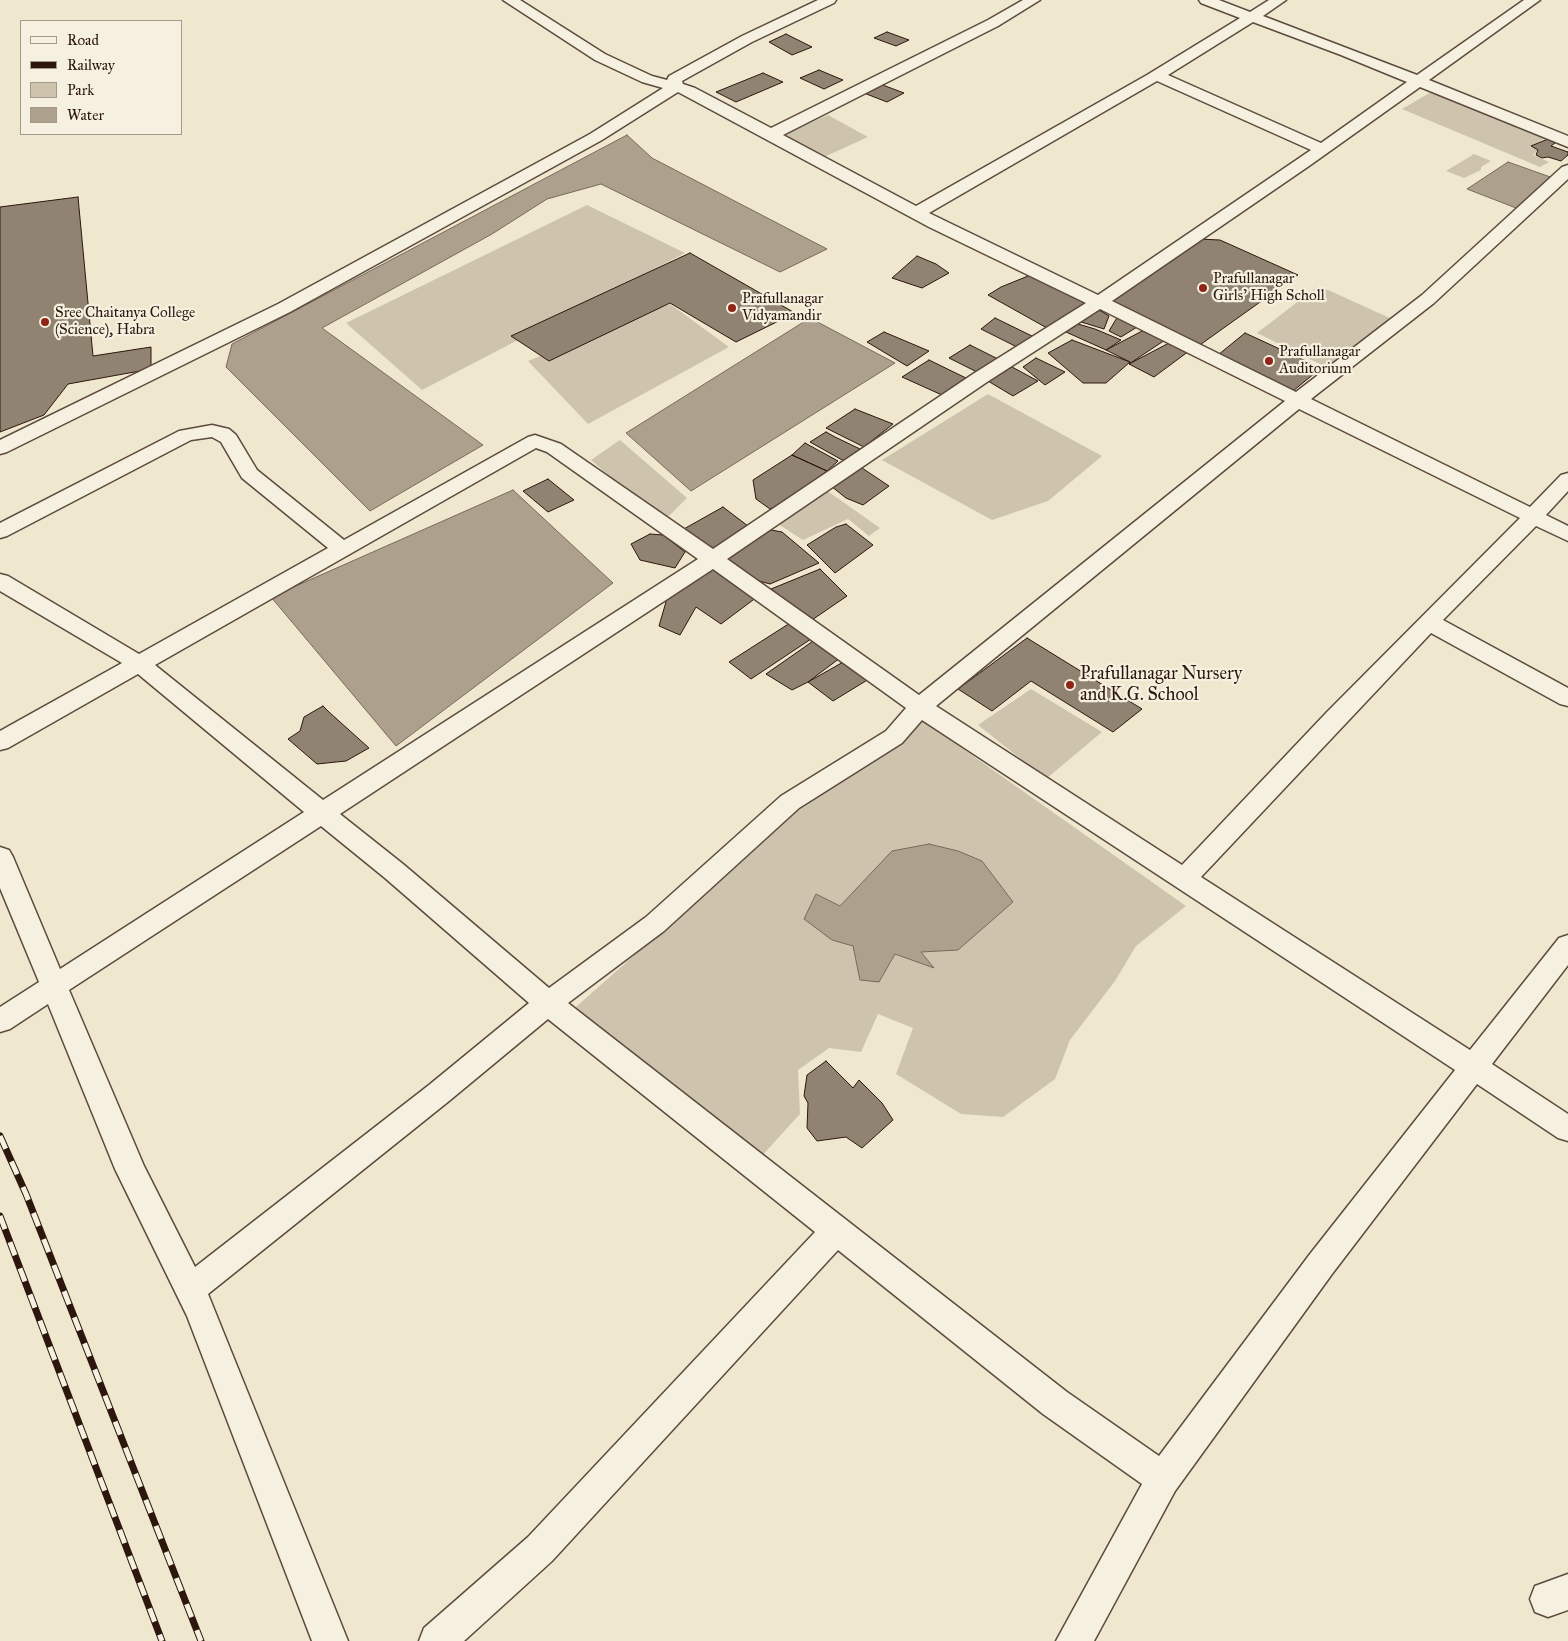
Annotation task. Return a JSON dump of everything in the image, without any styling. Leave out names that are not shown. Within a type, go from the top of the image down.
[{"type":"street","points":[[510,0],[600,57],[647,79],[690,91],[916,213],[1568,534]]},
{"type":"street","points":[[676,87],[674,79],[747,39],[829,0]]},
{"type":"street","points":[[770,135],[993,23],[1033,0]]},
{"type":"street","points":[[1206,0],[1417,81],[1568,142]]},
{"type":"street","points":[[916,213],[1156,75],[1278,0]]},
{"type":"street","points":[[0,1021],[713,558],[980,378],[1099,302],[1322,149],[1533,0]]},
{"type":"street","points":[[1156,75],[1322,149]]},
{"type":"street","points":[[0,448],[284,308],[596,138],[676,87]]},
{"type":"street","points":[[190,1290],[439,1094],[548,1003],[655,924],[790,802],[894,737],[920,708],[1297,401],[1428,299],[1568,170]]},
{"type":"street","points":[[0,531],[186,435],[212,431],[222,433],[229,439],[249,474],[343,550]]},
{"type":"street","points":[[0,742],[535,442],[554,448],[713,558],[920,708],[1568,1129]]},
{"type":"street","points":[[1184,879],[1428,622],[1533,517],[1568,479]]},
{"type":"street","points":[[0,581],[140,664],[394,871],[548,1003],[1055,1403],[1163,1479]]},
{"type":"street","points":[[1428,622],[1568,698]]},
{"type":"street","points":[[0,857],[55,985],[130,1169],[201,1312],[330,1641]]},
{"type":"street","points":[[1074,1641],[1163,1479],[1322,1264],[1568,945]]},
{"type":"street","points":[[437,1641],[540,1549],[836,1230]]},
{"type":"green space","points":[[1431,92],[1544,139],[1530,147],[1538,150],[1533,155],[1549,162],[1540,167],[1402,109]]},
{"type":"green space","points":[[828,115],[868,137],[822,158],[780,135]]},
{"type":"green space","points":[[1474,154],[1491,161],[1481,167],[1481,170],[1464,178],[1446,171]]},
{"type":"green space","points":[[587,205],[685,253],[422,390],[346,323]]},
{"type":"green space","points":[[1317,287],[1328,290],[1392,319],[1328,368],[1257,333]]},
{"type":"green space","points":[[670,304],[729,347],[588,424],[528,361]]},
{"type":"green space","points":[[988,394],[1102,456],[1048,501],[992,520],[882,460]]},
{"type":"green space","points":[[620,440],[687,498],[662,523],[591,460]]},
{"type":"green space","points":[[826,490],[880,528],[869,536],[848,519],[803,540],[775,522]]},
{"type":"green space","points":[[1031,689],[1102,732],[1046,779],[978,725]]},
{"type":"green space","points":[[922,720],[1186,906],[1136,946],[1115,981],[1070,1040],[1055,1079],[1003,1117],[961,1114],[896,1074],[913,1028],[878,1014],[861,1052],[829,1048],[798,1070],[800,1114],[748,1171],[559,1022],[798,810],[893,748]]},
{"type":"water","points":[[627,135],[652,158],[827,249],[780,272],[601,184],[547,199],[492,234],[322,328],[483,445],[370,511],[226,367],[232,344]]},
{"type":"water","points":[[1508,162],[1556,179],[1516,208],[1467,189]]},
{"type":"water","points":[[810,318],[895,363],[691,491],[626,433]]},
{"type":"water","points":[[513,490],[613,583],[396,746],[271,597]]},
{"type":"water","points":[[929,844],[958,851],[982,861],[1013,902],[958,950],[921,952],[934,968],[895,954],[879,982],[860,980],[853,946],[832,940],[804,919],[816,894],[840,906],[892,851]]},
{"type":"building","points":[[887,32],[909,40],[896,46],[874,38]]},
{"type":"building","points":[[786,34],[812,47],[792,55],[769,42]]},
{"type":"building","points":[[819,70],[843,80],[824,89],[800,78]]},
{"type":"building","points":[[763,73],[783,82],[736,102],[716,92]]},
{"type":"building","points":[[880,84],[904,93],[887,102],[864,93]]},
{"type":"building","points":[[1548,139],[1555,143],[1551,146],[1568,152],[1568,155],[1561,161],[1548,157],[1542,158],[1536,155],[1538,150],[1531,146]]},
{"type":"building","name":"Sree Chaitanya College (Science), Habra","points":[[78,197],[93,356],[151,347],[151,369],[68,384],[44,415],[0,432],[0,207]]},
{"type":"building","name":"Prafullanagar Girls' High Scholl","points":[[1198,239],[1220,240],[1298,275],[1197,347],[1108,301]]},
{"type":"building","name":"Prafullanagar Vidyamandir","points":[[690,253],[795,313],[736,342],[670,303],[549,361],[511,336]]},
{"type":"building","points":[[917,256],[936,264],[949,273],[922,288],[892,278]]},
{"type":"building","points":[[1033,274],[1087,302],[1047,328],[988,295],[1001,287]]},
{"type":"building","points":[[1099,310],[1109,316],[1104,329],[1078,321]]},
{"type":"building","points":[[1118,316],[1137,327],[1121,337],[1109,331]]},
{"type":"building","points":[[995,318],[1034,337],[1017,347],[981,329]]},
{"type":"building","points":[[1078,324],[1121,340],[1106,350],[1066,332]]},
{"type":"building","points":[[1144,330],[1165,340],[1129,364],[1130,362],[1106,350]]},
{"type":"building","points":[[884,332],[929,351],[907,366],[867,342]]},
{"type":"building","name":"Prafullanagar Auditorium","points":[[1245,333],[1321,368],[1293,391],[1218,355]]},
{"type":"building","points":[[1072,340],[1130,362],[1106,383],[1083,383],[1048,353]]},
{"type":"building","points":[[1169,343],[1189,351],[1154,377],[1129,364]]},
{"type":"building","points":[[970,345],[998,359],[977,372],[949,358]]},
{"type":"building","points":[[1036,358],[1065,372],[1045,385],[1023,367]]},
{"type":"building","points":[[929,360],[968,379],[942,395],[902,377]]},
{"type":"building","points":[[1012,367],[1038,381],[1013,396],[988,381]]},
{"type":"building","points":[[855,409],[893,424],[864,447],[826,428]]},
{"type":"building","points":[[826,432],[860,449],[844,461],[810,442]]},
{"type":"building","points":[[805,443],[838,461],[827,471],[792,455]]},
{"type":"building","points":[[792,455],[827,471],[786,502],[770,509],[756,499],[753,480]]},
{"type":"building","points":[[862,468],[889,486],[863,505],[846,498],[831,486],[846,475]]},
{"type":"building","points":[[548,479],[574,500],[548,512],[523,491]]},
{"type":"building","points":[[723,507],[748,526],[711,551],[682,530]]},
{"type":"building","points":[[846,524],[873,545],[835,573],[807,545],[836,527]]},
{"type":"building","points":[[766,529],[782,532],[819,563],[770,584],[752,579],[724,559]]},
{"type":"building","points":[[650,534],[663,535],[685,552],[675,568],[640,560],[631,544]]},
{"type":"building","points":[[716,568],[757,597],[721,624],[696,607],[680,635],[659,626],[668,595]]},
{"type":"building","points":[[820,569],[847,596],[809,622],[771,589]]},
{"type":"building","points":[[790,623],[811,639],[751,679],[729,662]]},
{"type":"building","name":"Prafullanagar Nursery and K.G. School","points":[[1027,638],[1142,709],[1113,732],[1031,681],[992,711],[958,689]]},
{"type":"building","points":[[816,639],[840,658],[808,682],[792,690],[766,674]]},
{"type":"building","points":[[845,661],[869,679],[833,701],[808,682]]},
{"type":"building","points":[[323,706],[369,748],[346,761],[317,764],[288,739],[300,731],[304,717]]},
{"type":"building","points":[[826,1061],[853,1088],[859,1080],[882,1103],[893,1120],[862,1148],[846,1137],[817,1141],[807,1128],[808,1103],[804,1096],[807,1075]]},
{"type":"railway","points":[[0,1136],[26,1194],[201,1641]]},
{"type":"railway","points":[[0,1216],[162,1641]]},
{"type":"place","name":"Prafullanagar Girls' High Scholl","points":[[1203,288]]},
{"type":"place","name":"Prafullanagar Vidyamandir","points":[[732,308]]},
{"type":"place","name":"Sree Chaitanya College (Science), Habra","points":[[45,322]]},
{"type":"place","name":"Prafullanagar Auditorium","points":[[1269,361]]},
{"type":"place","name":"Prafullanagar Nursery and K.G. School","points":[[1070,685]]}]
